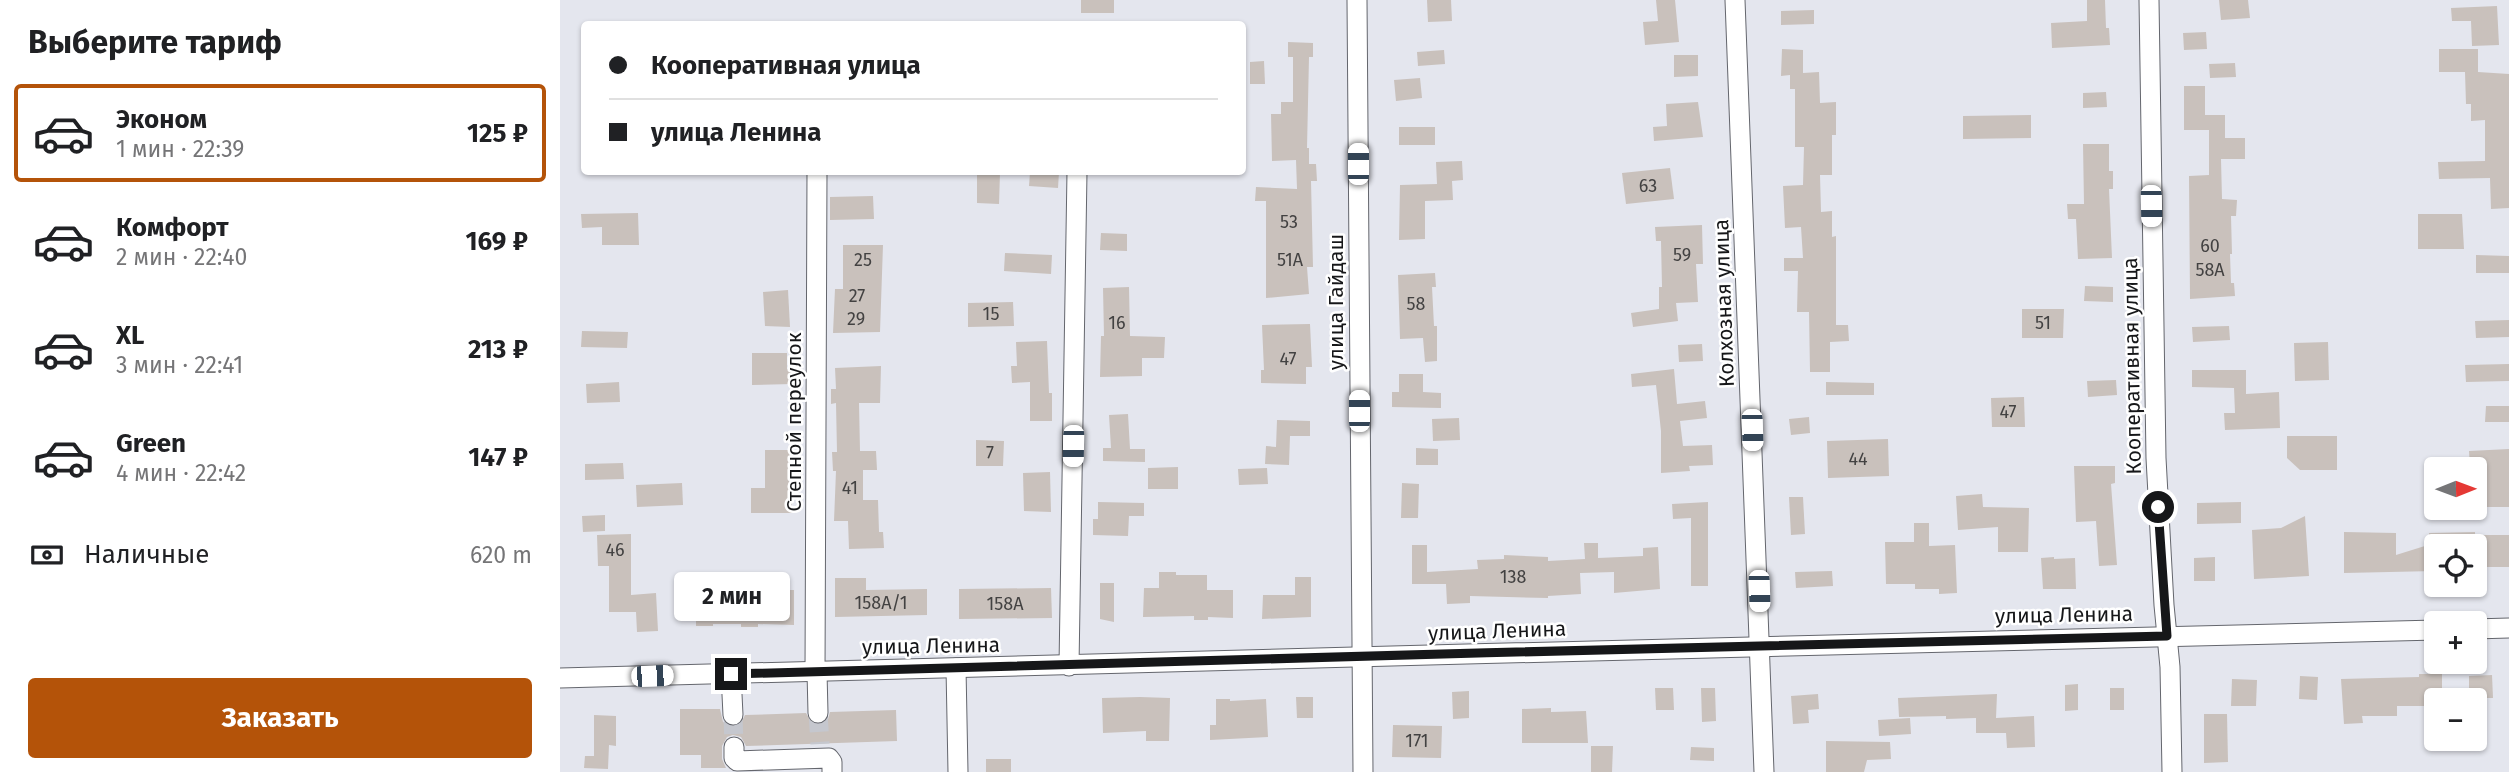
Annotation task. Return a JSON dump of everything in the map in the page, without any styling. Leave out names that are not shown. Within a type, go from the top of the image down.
[{"type":"street","name":"улица Гайдаш","points":[[1357,0],[1363,772]]},
{"type":"street","name":"Колхозная улица","points":[[1735,0],[1764,772]]},
{"type":"street","name":"Кооперативная улица","points":[[2148,0],[2156,458],[2172,772]]},
{"type":"street","name":"Степной переулок","points":[[817,175],[818,713]]},
{"type":"street","points":[[1069,666],[1077,175]]},
{"type":"street","points":[[2487,629],[2509,628]]},
{"type":"street","name":"улица Ленина","points":[[560,678],[1761,645],[2424,630]]},
{"type":"street","points":[[956,668],[958,772]]},
{"type":"street","points":[[731,674],[733,715]]},
{"type":"street","points":[[734,747],[734,758],[737,761],[824,758]]},
{"type":"building","points":[[1081,0],[1114,0],[1114,13],[1081,13]]},
{"type":"building","points":[[1427,0],[1451,0],[1452,21],[1428,22]]},
{"type":"building","points":[[1656,0],[1675,0],[1679,42],[1645,45],[1643,22],[1658,21]]},
{"type":"building","points":[[2087,0],[2105,0],[2110,45],[2052,48],[2051,23],[2087,21]]},
{"type":"building","points":[[2219,0],[2248,0],[2250,18],[2221,20]]},
{"type":"building","points":[[2497,6],[2499,45],[2472,46],[2471,21],[2452,21],[2451,8]]},
{"type":"building","points":[[1814,10],[1814,24],[1781,25],[1781,11]]},
{"type":"building","points":[[2206,32],[2207,49],[2184,50],[2183,33]]},
{"type":"building","points":[[1288,42],[1313,43],[1313,57],[1309,57],[1307,148],[1309,164],[1316,164],[1317,181],[1311,181],[1313,267],[1307,267],[1309,294],[1266,298],[1266,201],[1255,201],[1256,187],[1297,189],[1296,160],[1272,161],[1271,114],[1281,114],[1281,102],[1293,102],[1293,57],[1288,57]]},
{"type":"building","points":[[1782,49],[1803,50],[1803,73],[1819,72],[1820,103],[1836,102],[1836,135],[1832,135],[1832,175],[1820,175],[1821,212],[1832,211],[1832,237],[1836,236],[1836,325],[1848,325],[1849,341],[1830,342],[1830,372],[1810,372],[1809,312],[1797,312],[1798,271],[1784,271],[1784,258],[1803,258],[1801,227],[1785,228],[1783,186],[1803,185],[1804,147],[1795,147],[1795,89],[1790,89],[1790,75],[1781,76]]},
{"type":"building","points":[[2439,49],[2478,49],[2478,72],[2509,74],[2509,208],[2491,209],[2490,178],[2439,179],[2438,162],[2485,161],[2485,120],[2471,121],[2471,104],[2466,104],[2465,72],[2439,72]]},
{"type":"building","points":[[1444,50],[1445,64],[1418,66],[1417,52]]},
{"type":"building","points":[[1674,55],[1698,55],[1698,76],[1674,77]]},
{"type":"building","points":[[1264,61],[1265,84],[1250,84],[1250,62]]},
{"type":"building","points":[[2235,63],[2236,77],[2210,78],[2209,64]]},
{"type":"building","points":[[1420,78],[1422,98],[1396,101],[1394,80]]},
{"type":"building","points":[[2184,86],[2205,86],[2205,115],[2225,115],[2225,138],[2245,138],[2245,159],[2221,159],[2222,199],[2237,200],[2236,216],[2231,216],[2230,254],[2231,283],[2234,283],[2235,296],[2190,299],[2189,176],[2209,175],[2209,130],[2184,130]]},
{"type":"building","points":[[2106,92],[2107,107],[2083,108],[2083,93]]},
{"type":"building","points":[[1698,102],[1703,137],[1654,141],[1653,127],[1667,126],[1666,104]]},
{"type":"building","points":[[2031,115],[2031,138],[1963,139],[1963,116]]},
{"type":"building","points":[[1399,127],[1435,127],[1435,145],[1399,145]]},
{"type":"building","points":[[2083,144],[2109,144],[2109,171],[2113,171],[2113,189],[2109,189],[2112,258],[2078,259],[2076,219],[2068,219],[2067,204],[2084,204]]},
{"type":"building","points":[[1462,161],[1463,180],[1452,181],[1453,200],[1425,201],[1425,239],[1399,240],[1400,185],[1437,184],[1436,162]]},
{"type":"building","points":[[1670,168],[1674,199],[1626,204],[1622,173]]},
{"type":"building","points":[[977,175],[1000,175],[999,204],[977,203]]},
{"type":"building","points":[[1030,175],[1059,175],[1058,188],[1029,186]]},
{"type":"building","points":[[873,196],[874,219],[830,220],[830,197]]},
{"type":"building","points":[[638,213],[639,245],[602,245],[602,227],[582,228],[581,214]]},
{"type":"building","points":[[2418,214],[2462,214],[2464,249],[2418,249]]},
{"type":"building","points":[[1702,225],[1703,264],[1696,264],[1698,302],[1676,303],[1678,321],[1633,327],[1631,313],[1659,309],[1659,287],[1662,287],[1661,241],[1656,241],[1655,227]]},
{"type":"building","points":[[1101,233],[1127,234],[1127,251],[1100,250]]},
{"type":"building","points":[[843,245],[883,245],[880,332],[833,333],[835,289],[843,289]]},
{"type":"building","points":[[1005,253],[1052,255],[1051,274],[1004,271]]},
{"type":"building","points":[[2476,255],[2509,256],[2509,273],[2476,273]]},
{"type":"building","points":[[1435,273],[1436,287],[1432,287],[1434,326],[1437,326],[1437,361],[1425,362],[1423,338],[1400,339],[1398,275]]},
{"type":"building","points":[[2085,286],[2113,287],[2113,302],[2084,301]]},
{"type":"building","points":[[1129,287],[1130,336],[1165,337],[1164,358],[1142,358],[1142,376],[1100,377],[1101,336],[1104,336],[1103,288]]},
{"type":"building","points":[[788,290],[790,327],[765,326],[763,292]]},
{"type":"building","points":[[1013,302],[1014,326],[968,327],[968,303]]},
{"type":"building","points":[[2022,309],[2064,309],[2063,338],[2022,338]]},
{"type":"building","points":[[2509,320],[2509,337],[2476,338],[2475,321]]},
{"type":"building","points":[[1310,324],[1312,367],[1306,367],[1306,384],[1261,383],[1261,370],[1264,370],[1262,325]]},
{"type":"building","points":[[2229,326],[2230,340],[2193,342],[2192,327]]},
{"type":"building","points":[[582,331],[628,332],[627,348],[581,347]]},
{"type":"building","points":[[1047,341],[1052,421],[1030,421],[1030,382],[1012,383],[1011,366],[1017,366],[1016,342]]},
{"type":"building","points":[[2328,342],[2329,380],[2295,381],[2294,343]]},
{"type":"building","points":[[1702,344],[1703,361],[1679,362],[1678,345]]},
{"type":"building","points":[[752,353],[787,353],[787,369],[792,369],[792,384],[752,385]]},
{"type":"building","points":[[2509,364],[2509,381],[2466,382],[2465,365]]},
{"type":"building","points":[[881,366],[880,403],[859,403],[860,451],[876,451],[877,470],[863,470],[863,500],[878,500],[879,532],[883,532],[884,548],[849,549],[848,521],[834,521],[836,471],[833,471],[832,452],[837,452],[836,403],[831,404],[831,389],[836,389],[835,368]]},
{"type":"building","points":[[1674,369],[1677,404],[1705,401],[1707,418],[1680,421],[1683,446],[1712,445],[1713,465],[1689,466],[1690,471],[1661,473],[1661,431],[1656,385],[1632,387],[1631,374]]},
{"type":"building","points":[[2192,370],[2246,370],[2246,394],[2279,392],[2280,428],[2225,430],[2224,413],[2235,413],[2234,388],[2192,387]]},
{"type":"building","points":[[1399,374],[1423,374],[1423,392],[1441,393],[1441,408],[1392,407],[1392,392],[1399,392]]},
{"type":"building","points":[[2116,380],[2117,395],[2088,397],[2087,381]]},
{"type":"building","points":[[619,382],[620,402],[587,403],[586,384]]},
{"type":"building","points":[[1826,382],[1874,383],[1874,395],[1826,395]]},
{"type":"building","points":[[2024,397],[2025,427],[1992,427],[1991,398]]},
{"type":"building","points":[[2486,406],[2509,406],[2509,422],[2485,422]]},
{"type":"building","points":[[1128,414],[1130,449],[1145,449],[1145,462],[1103,461],[1103,448],[1111,448],[1109,415]]},
{"type":"building","points":[[1809,417],[1810,433],[1791,435],[1789,419]]},
{"type":"building","points":[[1459,418],[1460,440],[1433,441],[1432,419]]},
{"type":"building","points":[[1277,420],[1310,421],[1310,436],[1290,436],[1289,465],[1265,464],[1266,446],[1276,447]]},
{"type":"building","points":[[2287,436],[2337,436],[2337,470],[2300,470],[2287,458]]},
{"type":"building","points":[[1888,439],[1889,476],[1828,478],[1827,441]]},
{"type":"building","points":[[976,440],[1004,441],[1003,466],[976,466]]},
{"type":"building","points":[[1416,448],[1438,449],[1438,465],[1416,465]]},
{"type":"building","points":[[2509,449],[2509,507],[2487,507],[2487,457],[2469,457],[2469,451]]},
{"type":"building","points":[[765,450],[790,450],[789,488],[792,513],[751,513],[751,488],[765,488]]},
{"type":"building","points":[[623,463],[624,479],[585,480],[585,464]]},
{"type":"building","points":[[2074,466],[2115,466],[2115,483],[2111,484],[2117,565],[2099,566],[2096,521],[2076,522]]},
{"type":"building","points":[[1178,467],[1178,489],[1148,489],[1148,468]]},
{"type":"building","points":[[1267,468],[1268,484],[1239,485],[1238,469]]},
{"type":"building","points":[[1050,472],[1051,512],[1024,511],[1023,473]]},
{"type":"building","points":[[682,483],[683,505],[637,507],[636,485]]},
{"type":"building","points":[[1402,483],[1419,484],[1418,518],[1401,518]]},
{"type":"building","points":[[1982,494],[1983,507],[2029,508],[2028,552],[1998,552],[1998,527],[1958,530],[1956,496]]},
{"type":"building","points":[[1789,497],[1803,497],[1805,534],[1791,535]]},
{"type":"building","points":[[1098,502],[1144,503],[1144,516],[1129,516],[1128,536],[1093,535],[1093,519],[1098,519]]},
{"type":"building","points":[[1708,502],[1708,586],[1691,586],[1691,518],[1673,519],[1672,504]]},
{"type":"building","points":[[2241,502],[2241,523],[2197,524],[2197,503]]},
{"type":"building","points":[[605,515],[605,531],[583,532],[582,516]]},
{"type":"building","points":[[2305,516],[2309,576],[2254,579],[2252,530],[2281,528]]},
{"type":"building","points":[[1914,523],[1929,523],[1929,546],[1955,545],[1957,593],[1939,594],[1939,589],[1915,589],[1915,584],[1886,584],[1885,542],[1914,542]]},
{"type":"building","points":[[2344,532],[2396,533],[2396,555],[2424,546],[2424,571],[2344,573]]},
{"type":"building","points":[[2429,533],[2475,534],[2429,534]]},
{"type":"building","points":[[631,534],[631,595],[656,593],[658,631],[637,632],[636,612],[609,612],[609,566],[598,566],[597,535]]},
{"type":"building","points":[[2487,535],[2509,535],[2509,567],[2487,567]]},
{"type":"building","points":[[1584,543],[1598,543],[1598,558],[1643,556],[1643,548],[1658,547],[1660,589],[1614,593],[1614,572],[1580,573],[1581,594],[1548,598],[1470,596],[1470,603],[1447,604],[1446,584],[1412,584],[1412,545],[1427,545],[1427,572],[1478,569],[1477,560],[1504,559],[1504,555],[1548,557],[1548,561],[1585,559]]},
{"type":"building","points":[[2215,557],[2215,581],[2194,581],[2194,558]]},
{"type":"building","points":[[2041,558],[2075,558],[2076,589],[2043,589]]},
{"type":"building","points":[[1832,571],[1833,586],[1796,588],[1795,572]]},
{"type":"building","points":[[1159,572],[1207,575],[1207,590],[1233,590],[1233,618],[1208,617],[1208,620],[1194,620],[1194,616],[1143,617],[1144,588],[1159,588]]},
{"type":"building","points":[[1295,577],[1311,577],[1311,617],[1262,619],[1263,595],[1295,595]]},
{"type":"building","points":[[835,578],[866,578],[866,590],[927,589],[927,615],[835,617]]},
{"type":"building","points":[[696,581],[737,585],[737,595],[794,590],[794,625],[696,626]]},
{"type":"building","points":[[1100,583],[1114,583],[1114,622],[1100,619]]},
{"type":"building","points":[[1051,588],[1052,618],[959,619],[959,589]]},
{"type":"building","points":[[2419,674],[2442,674],[2442,688],[2424,688],[2424,706],[2397,706],[2397,716],[2362,716],[2363,723],[2344,724],[2341,679],[2419,677]]},
{"type":"building","points":[[2492,675],[2493,698],[2487,698],[2487,688],[2469,688],[2469,676]]},
{"type":"building","points":[[2300,676],[2318,677],[2317,700],[2299,699]]},
{"type":"building","points":[[2232,679],[2257,680],[2256,706],[2231,706]]},
{"type":"building","points":[[2078,684],[2078,710],[2065,711],[2065,685]]},
{"type":"building","points":[[1655,688],[1673,688],[1674,710],[1656,710]]},
{"type":"building","points":[[1701,688],[1715,688],[1716,721],[1702,722]]},
{"type":"building","points":[[2110,688],[2124,688],[2124,710],[2110,710]]},
{"type":"building","points":[[1469,691],[1469,718],[1453,719],[1452,692]]},
{"type":"building","points":[[1818,694],[1819,709],[1808,710],[1809,723],[1793,724],[1791,696]]},
{"type":"building","points":[[1997,694],[1996,718],[2034,716],[2035,747],[2007,748],[2006,733],[1976,733],[1976,718],[1899,717],[1898,698]]},
{"type":"building","points":[[1296,697],[1313,697],[1313,718],[1297,718]]},
{"type":"building","points":[[1102,698],[1170,698],[1169,741],[1146,741],[1146,731],[1103,733]]},
{"type":"building","points":[[1216,699],[1266,699],[1268,737],[1210,740],[1210,725],[1216,725]]},
{"type":"building","points":[[1551,708],[1551,712],[1586,711],[1588,743],[1522,743],[1522,709]]},
{"type":"building","points":[[680,709],[720,709],[723,722],[733,727],[740,725],[745,715],[806,713],[812,723],[819,725],[828,719],[830,712],[896,710],[897,741],[746,746],[741,737],[733,735],[727,737],[722,746],[722,759],[726,768],[701,768],[701,755],[680,755]]},
{"type":"building","points":[[2204,714],[2227,714],[2228,762],[2204,763]]},
{"type":"building","points":[[594,715],[616,716],[616,746],[609,745],[608,769],[584,768],[585,756],[594,756]]},
{"type":"building","points":[[1910,718],[1911,734],[1879,736],[1878,720]]},
{"type":"building","points":[[1393,725],[1442,726],[1441,758],[1392,757]]},
{"type":"building","points":[[1826,741],[1890,742],[1891,759],[1867,760],[1864,772],[1826,772]]},
{"type":"building","points":[[1591,746],[1613,746],[1612,772],[1591,772]]},
{"type":"building","points":[[1691,747],[1714,748],[1714,761],[1690,760]]},
{"type":"building","points":[[986,759],[1011,759],[1011,772],[986,772]]},
{"type":"tunnel","points":[[818,713],[820,744]]},
{"type":"tunnel","points":[[733,715],[734,747]]},
{"type":"route","points":[[731,674],[2167,636],[2158,507]]}]
